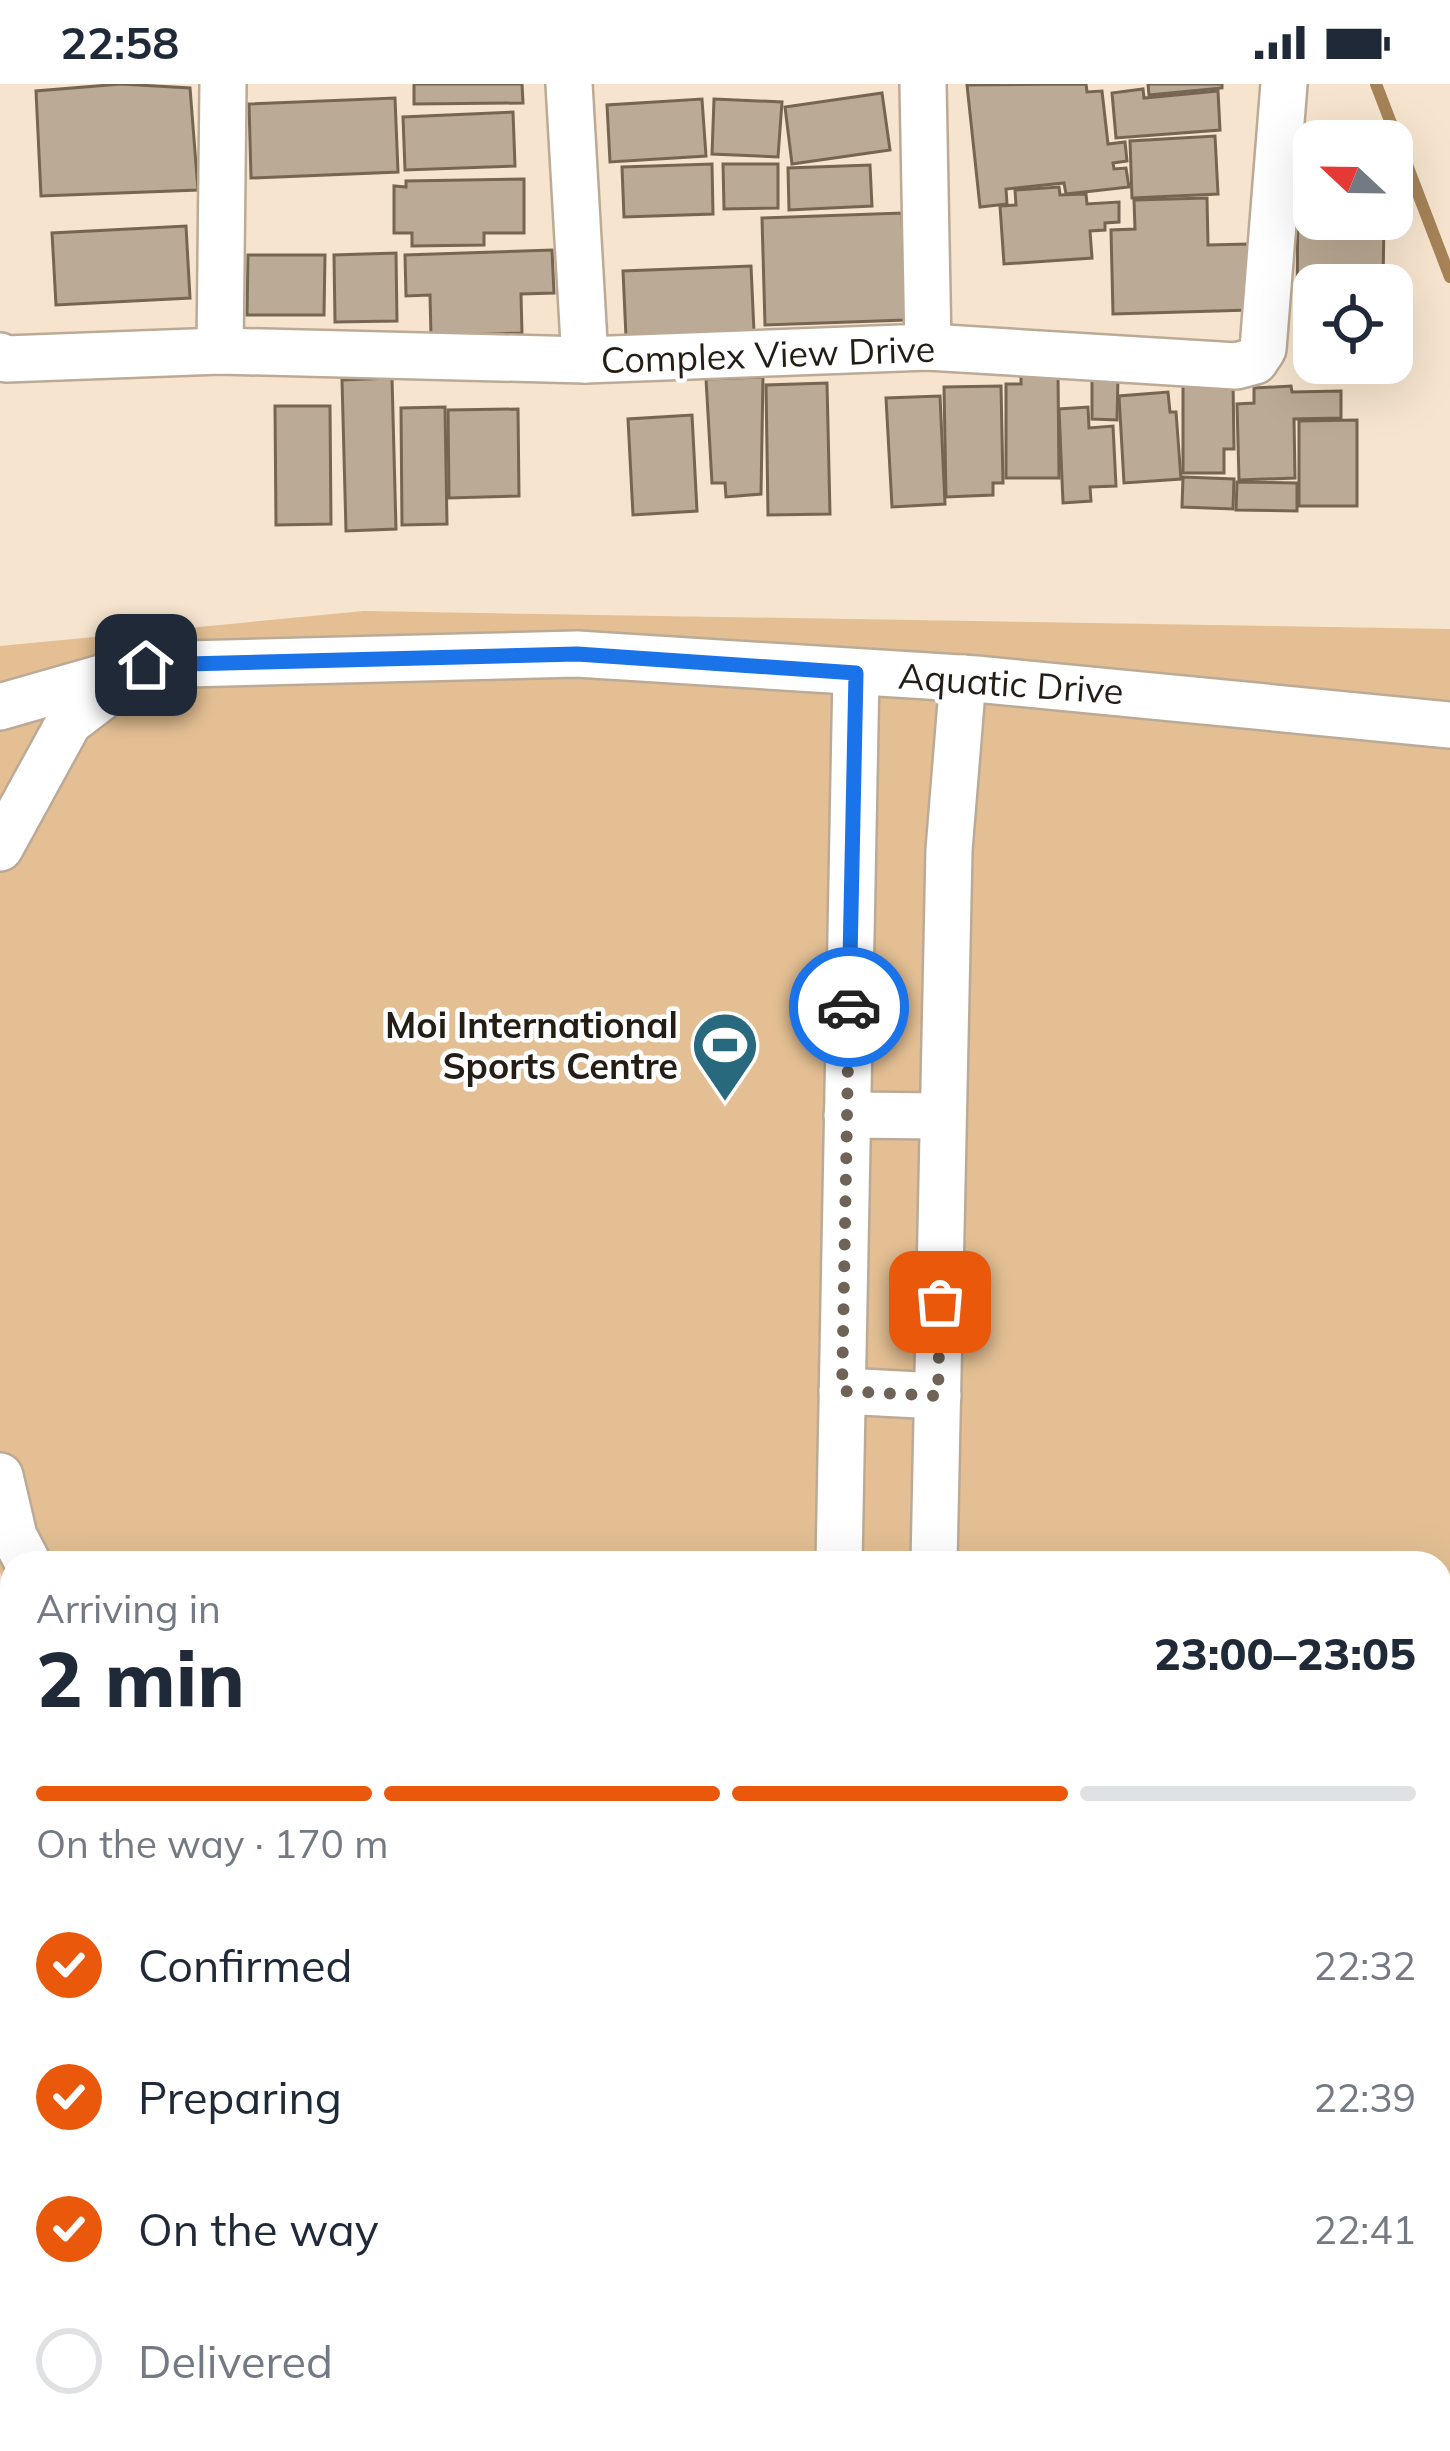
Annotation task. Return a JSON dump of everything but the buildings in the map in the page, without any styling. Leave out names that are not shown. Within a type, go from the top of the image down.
[{"type":"street","points":[[220,351],[223,84]]},
{"type":"street","points":[[569,84],[585,360]]},
{"type":"street","points":[[923,84],[928,347]]},
{"type":"street","name":"Complex View Drive","points":[[0,356],[220,351],[585,360],[928,347],[1236,365],[1255,361],[1263,350],[1284,84]]},
{"type":"street","name":"Aquatic Drive","points":[[0,707],[146,665],[577,654],[963,678],[1450,725]]},
{"type":"street","points":[[0,848],[69,722],[146,665]]},
{"type":"street","points":[[839,1551],[856,673]]},
{"type":"street","points":[[934,1551],[950,850],[963,678]]},
{"type":"street","points":[[847,1115],[944,1116]]},
{"type":"street","points":[[842,1391],[938,1396]]},
{"type":"street","points":[[0,1476],[22,1551]]},
{"type":"shaded area","name":"Moi International Sports Centre","points":[[364,611],[1450,629],[1450,1551],[0,1551],[0,646]]},
{"type":"waterway","points":[[1376,84],[1450,277]]},
{"type":"way so far","points":[[849,1007],[842,1391],[938,1396],[940,1302]]},
{"type":"place","name":"Moi International Sports Centre","points":[[725,1104]]},
{"type":"route","points":[[146,665],[577,654],[856,673],[849,1007]]}]
